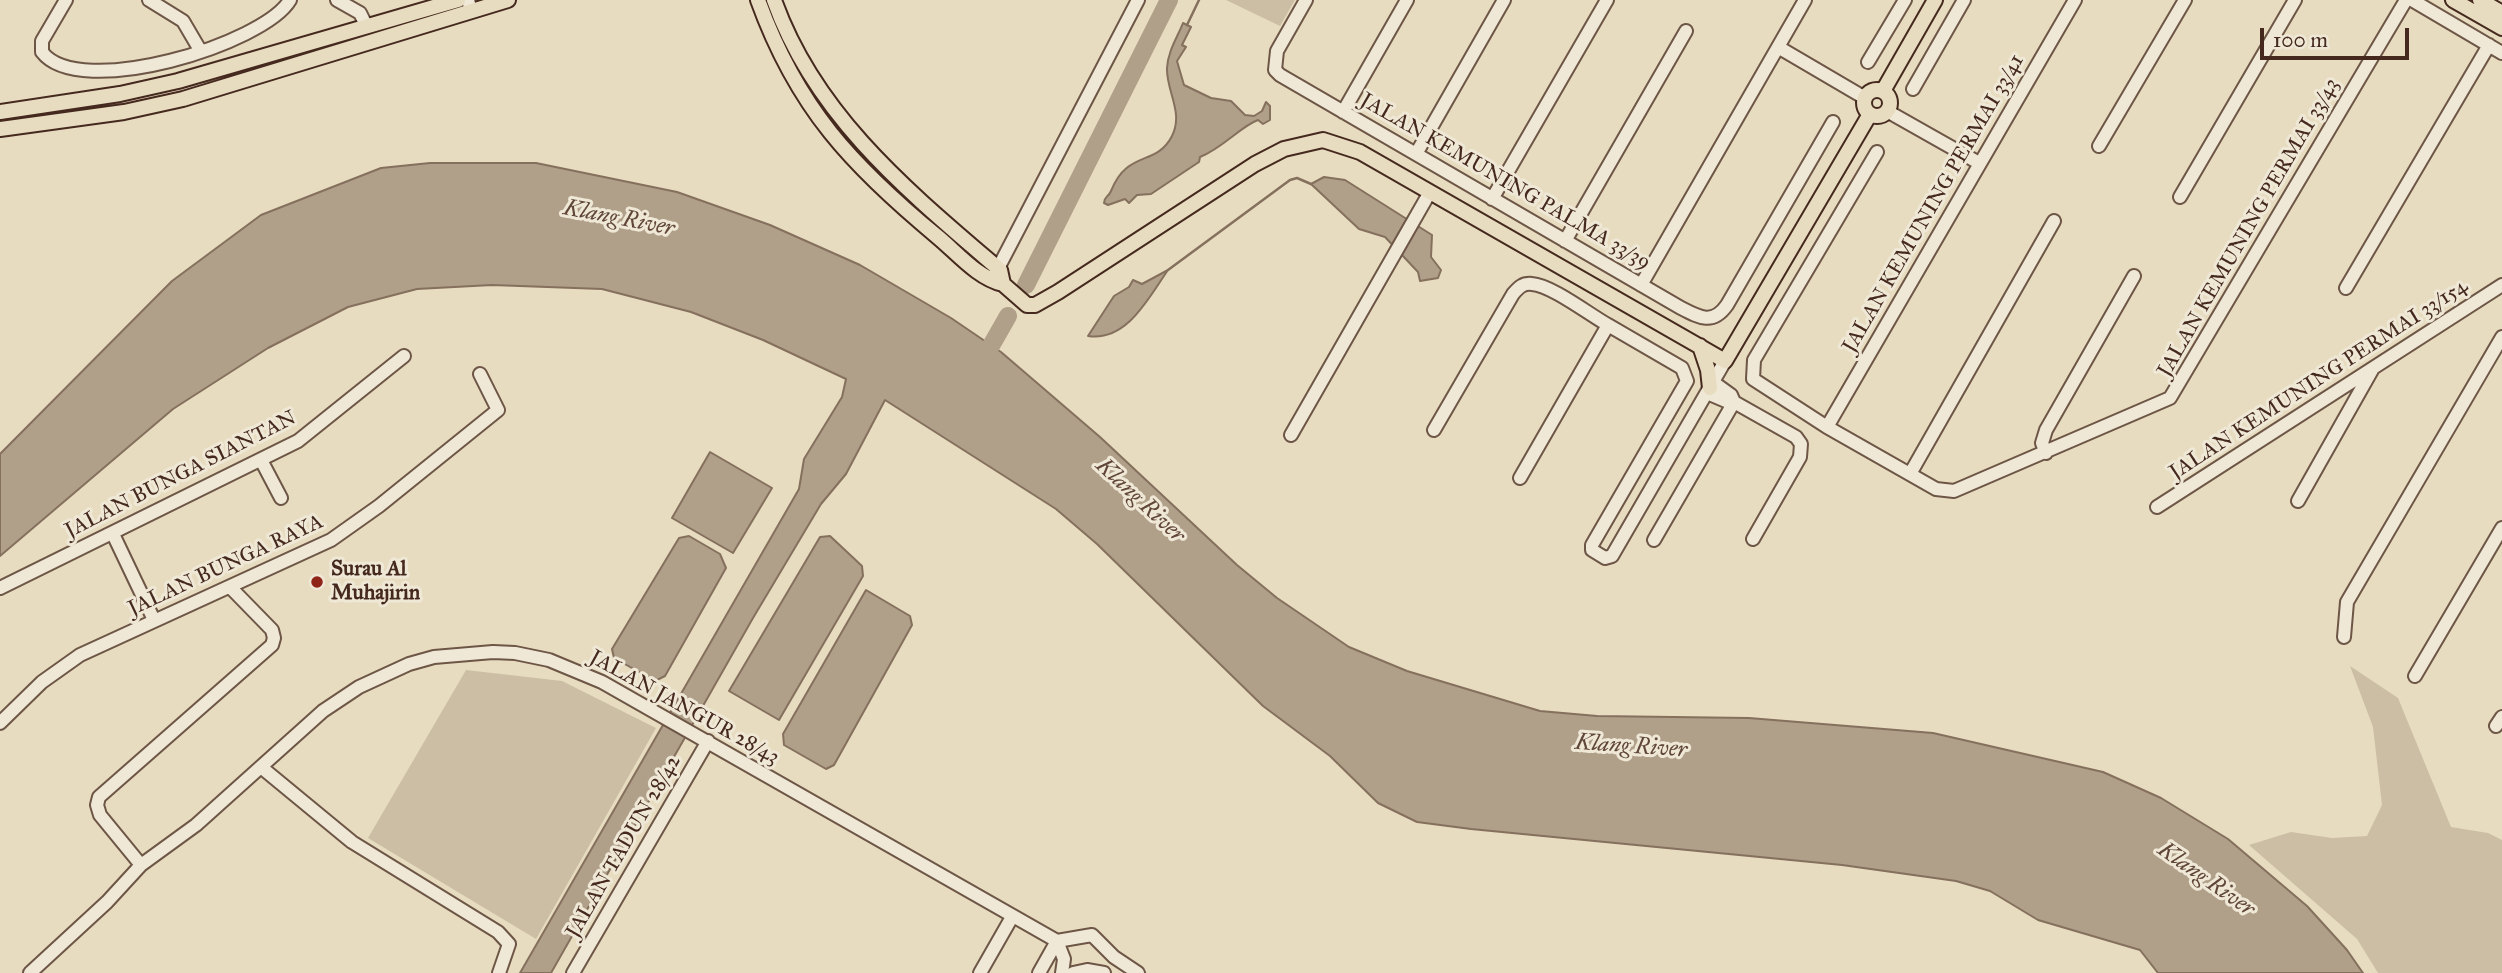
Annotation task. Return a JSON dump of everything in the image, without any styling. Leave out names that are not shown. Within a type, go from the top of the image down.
[{"type":"main road","points":[[0,113],[120,94],[178,81],[458,0]]},
{"type":"main road","points":[[0,129],[124,112],[183,99],[469,5],[508,0]]},
{"type":"main road","points":[[758,0],[788,73],[827,132],[911,216],[998,278]]},
{"type":"main road","points":[[774,0],[797,56],[841,121],[910,193],[1027,305],[1035,305],[1058,292],[1255,164],[1297,144],[1323,140],[1337,142],[1430,192],[1725,361],[1870,114]]},
{"type":"main road","points":[[1883,91],[1935,0]]},
{"type":"main road","points":[[2453,0],[2502,28]]},
{"type":"main road","points":[[2480,0],[2502,13]]},
{"type":"main road","points":[[178,81],[183,99]]},
{"type":"main road","points":[[1883,91],[1890,100],[1887,111],[1877,116],[1870,114],[1864,107],[1865,98],[1870,92],[1883,91]]},
{"type":"main road","points":[[1700,346],[1708,370],[1710,388]]},
{"type":"street","points":[[66,0],[42,41],[42,52],[51,61],[113,73],[180,59],[265,24],[283,11],[290,0]]},
{"type":"street","points":[[149,0],[183,20],[200,50]]},
{"type":"street","points":[[337,0],[360,13],[366,25]]},
{"type":"street","points":[[998,278],[1138,0]]},
{"type":"street","name":"JALAN KEMUNING PALMA 33/39","points":[[1306,0],[1274,58],[1275,70],[1290,82],[1641,285],[1707,320],[1717,317],[1727,305],[1833,122]]},
{"type":"street","points":[[1343,112],[1407,0]]},
{"type":"street","points":[[1416,155],[1504,0]]},
{"type":"street","points":[[1492,198],[1607,0]]},
{"type":"street","points":[[1641,285],[1805,0]]},
{"type":"street","points":[[1868,62],[1905,0]]},
{"type":"street","points":[[1913,89],[1964,0]]},
{"type":"street","name":"JALAN KEMUNING PERMAI 33/41","points":[[1827,427],[2075,0]]},
{"type":"street","points":[[2099,146],[2185,0]]},
{"type":"street","points":[[2180,197],[2295,0]]},
{"type":"street","name":"JALAN KEMUNING PERMAI 33/43","points":[[1877,152],[1754,360],[1753,379],[1827,427],[1936,489],[1954,491],[2170,398],[2406,0]]},
{"type":"street","points":[[2412,0],[2502,53]]},
{"type":"street","points":[[1565,241],[1686,31]]},
{"type":"street","points":[[2346,288],[2489,46]]},
{"type":"street","points":[[1778,47],[1865,98]]},
{"type":"street","points":[[1887,111],[1979,163]]},
{"type":"street","points":[[1291,435],[1430,192]]},
{"type":"street","points":[[1910,474],[2054,221]]},
{"type":"street","points":[[2046,453],[2042,443],[2046,430],[2134,276]]},
{"type":"street","points":[[1434,430],[1513,294],[1521,286],[1530,283],[1682,368],[1687,381],[1591,548],[1605,558],[1612,556],[1725,361]]},
{"type":"street","name":"JALAN KEMUNING PERMAI 33/154","points":[[2157,507],[2502,285]]},
{"type":"street","points":[[1520,478],[1607,327]]},
{"type":"street","points":[[2344,637],[2347,602],[2502,337]]},
{"type":"street","name":"JALAN BUNGA SIANTAN","points":[[0,588],[298,441],[404,356]]},
{"type":"street","points":[[2298,501],[2372,370]]},
{"type":"street","name":"JALAN BUNGA RAYA","points":[[0,723],[42,682],[80,655],[331,540],[379,506],[498,411],[480,374]]},
{"type":"street","points":[[1710,388],[1731,395],[1734,402],[1796,437],[1801,443],[1800,457],[1753,539]]},
{"type":"street","points":[[2332,394],[2341,398],[2348,415]]},
{"type":"street","points":[[1654,540],[1734,402]]},
{"type":"street","points":[[261,460],[281,498]]},
{"type":"street","points":[[1602,528],[1621,539]]},
{"type":"street","points":[[2416,676],[2502,528]]},
{"type":"street","points":[[113,534],[154,620]]},
{"type":"street","points":[[141,865],[100,815],[97,805],[99,797],[272,645],[272,630],[231,588]]},
{"type":"street","name":"JALAN JANGUR 28/43","points":[[30,973],[141,865],[196,825],[323,711],[359,687],[385,674],[434,657],[493,652],[516,653],[549,660],[584,673],[703,738],[1057,941]]},
{"type":"street","name":"JALAN TADUN 28/42","points":[[573,973],[703,738]]},
{"type":"street","points":[[261,767],[352,842],[498,932],[509,944],[499,973]]},
{"type":"street","points":[[980,973],[1012,917]]},
{"type":"street","points":[[1039,973],[1057,941],[1086,933],[1138,973]]},
{"type":"street","points":[[1057,941],[1064,958],[1062,973]]},
{"type":"street","points":[[1073,973],[1096,970],[1104,973]]},
{"type":"shaded area","points":[[1226,0],[1295,0],[1280,26]]},
{"type":"shaded area","points":[[2350,666],[2398,698],[2451,827],[2488,833],[2502,840],[2502,973],[2378,973],[2357,939],[2249,845],[2291,832],[2332,838],[2367,836],[2382,805],[2373,727]]},
{"type":"shaded area","points":[[466,670],[562,681],[656,728],[536,939],[368,838]]},
{"type":"water","points":[[1183,23],[1191,27],[1182,45],[1186,47],[1177,61],[1184,85],[1211,98],[1231,101],[1245,115],[1254,116],[1262,111],[1266,102],[1270,106],[1270,120],[1263,124],[1258,120],[1252,123],[1151,194],[1137,195],[1129,203],[1125,199],[1108,205],[1104,203],[1105,199],[1125,169],[1158,152],[1172,136],[1176,118],[1167,68],[1171,50]]},
{"type":"water","name":"Klang River","points":[[430,163],[536,163],[677,192],[770,225],[860,265],[951,318],[1001,352],[1100,437],[1237,565],[1277,598],[1349,647],[1407,671],[1540,711],[1597,716],[1749,718],[1933,733],[2103,772],[2161,798],[2228,839],[2307,906],[2347,950],[2363,973],[2158,973],[2140,950],[2038,920],[1990,891],[1956,881],[1842,865],[1417,822],[1378,803],[1330,756],[1263,706],[1097,544],[1056,509],[885,400],[846,474],[821,504],[753,618],[551,973],[520,973],[799,489],[804,459],[842,397],[846,379],[763,340],[691,312],[602,289],[492,285],[417,289],[348,307],[268,348],[173,409],[0,556],[0,454],[172,281],[261,215],[381,168]]},
{"type":"water","points":[[1324,177],[1345,180],[1432,235],[1431,257],[1441,270],[1438,278],[1420,281],[1418,272],[1385,237],[1359,229],[1311,184]]},
{"type":"water","points":[[1168,270],[1145,304],[1125,325],[1102,336],[1088,336],[1114,296],[1129,287],[1133,280],[1142,284]]},
{"type":"water","points":[[710,452],[772,488],[733,553],[672,518]]},
{"type":"water","points":[[689,536],[720,554],[726,568],[665,676],[655,681],[614,658],[612,649],[679,538]]},
{"type":"water","points":[[830,536],[862,566],[863,576],[779,720],[729,691],[820,537]]},
{"type":"water","points":[[866,590],[910,616],[912,625],[834,765],[826,769],[784,745],[783,734]]},
{"type":"waterway","points":[[1026,285],[1169,0]]},
{"type":"waterway","points":[[1187,25],[1199,0]]},
{"type":"waterway","points":[[1168,270],[1290,180],[1297,178],[1311,184]]},
{"type":"waterway","points":[[980,365],[1008,316]]},
{"type":"place","name":"Surau Al Muhajirin","points":[[317,582]]}]
